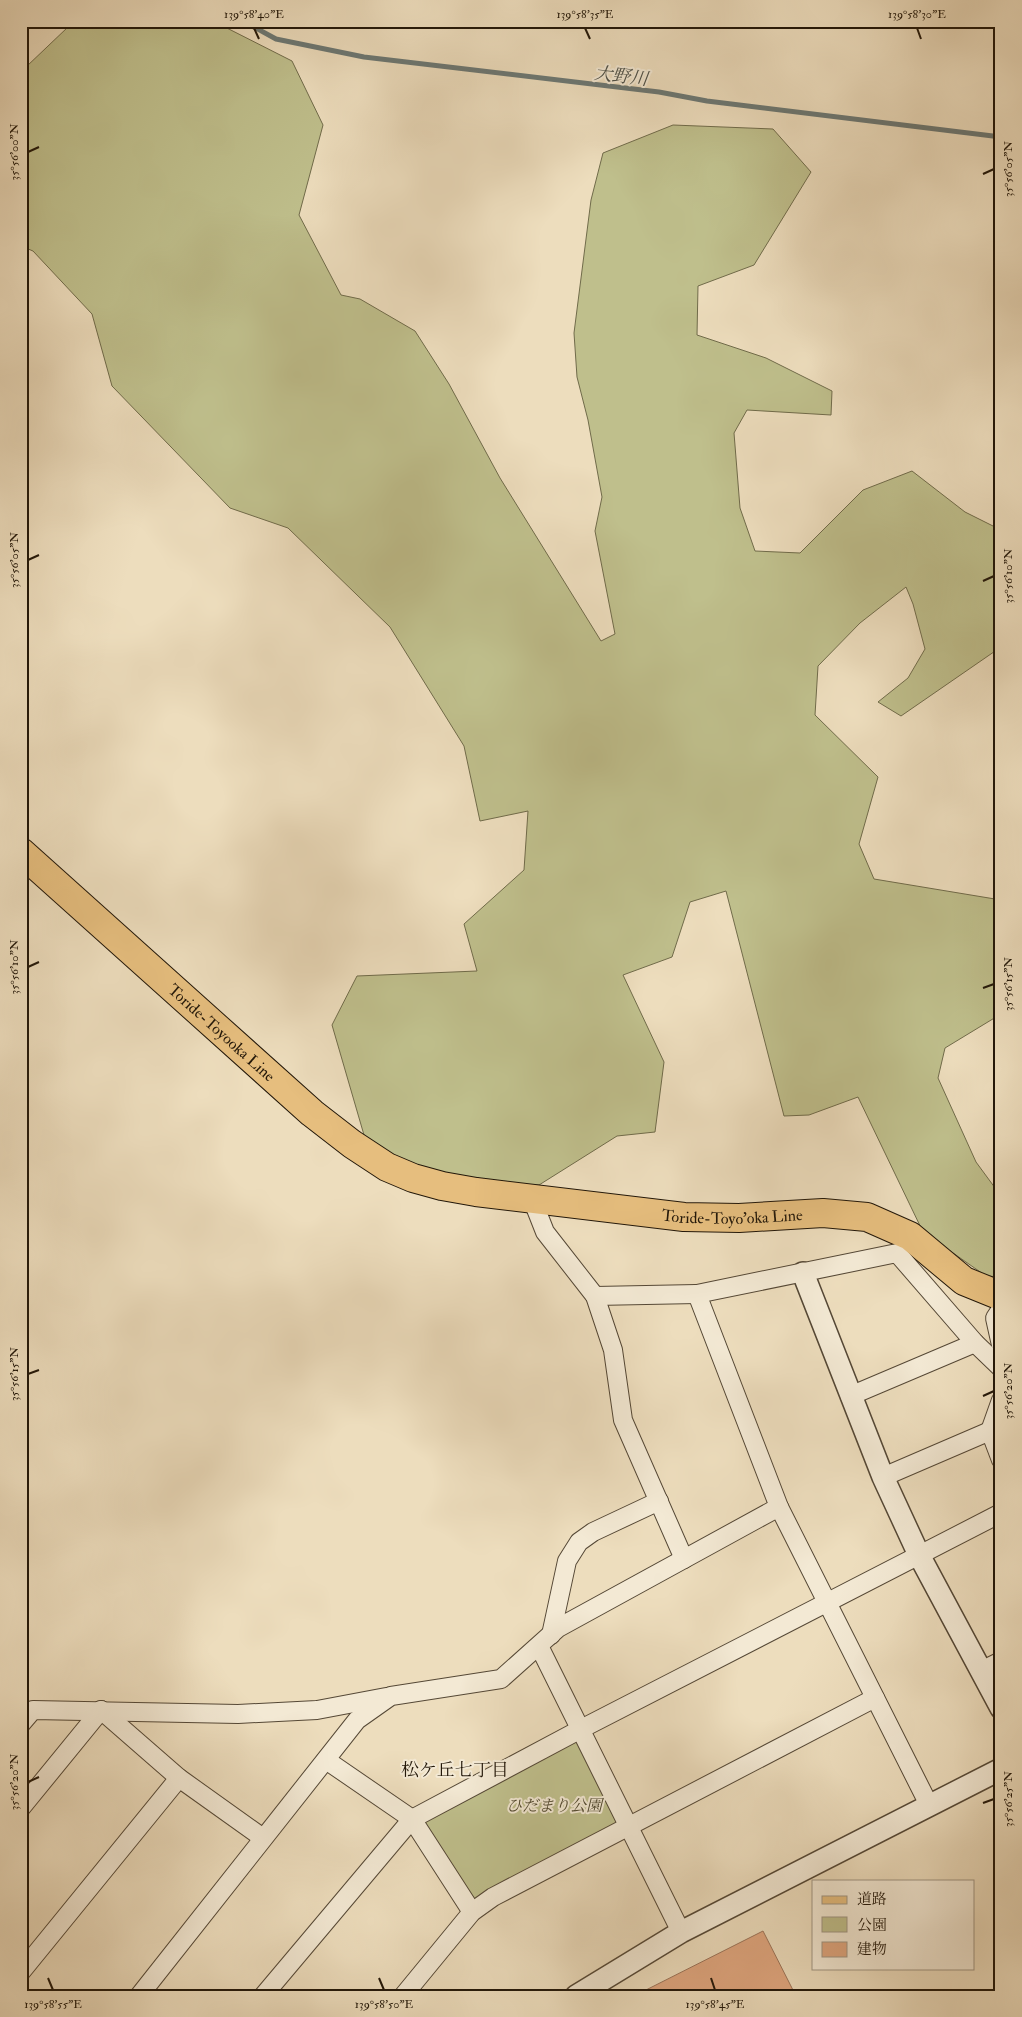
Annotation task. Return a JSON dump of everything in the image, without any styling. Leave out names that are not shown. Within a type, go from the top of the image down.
[{"type":"main road","name":"Toride-Toyo'oka Line","points":[[21,852],[312,1112],[352,1144],[387,1167],[427,1182],[476,1192],[684,1217],[739,1218],[823,1213],[867,1217],[910,1236],[964,1281],[1001,1296]]},
{"type":"street","points":[[532,1199],[545,1232],[595,1296],[613,1350],[623,1420],[684,1559]]},
{"type":"street","points":[[595,1296],[697,1294],[897,1253],[975,1343],[1000,1365]]},
{"type":"street","points":[[803,1273],[883,1477],[919,1555],[1001,1708]]},
{"type":"street","points":[[697,1294],[779,1507],[929,1806]]},
{"type":"street","points":[[1001,1308],[995,1318],[1001,1345]]},
{"type":"street","points":[[850,1396],[975,1343]]},
{"type":"street","points":[[1001,1400],[990,1431],[1001,1460]]},
{"type":"street","points":[[883,1477],[990,1431]]},
{"type":"street","points":[[659,1501],[593,1532],[579,1542],[567,1561],[545,1641],[581,1729],[681,1932]]},
{"type":"street","points":[[21,1724],[33,1710],[238,1714],[317,1710],[501,1679],[558,1628],[779,1507]]},
{"type":"street","points":[[263,1996],[412,1819],[581,1729],[1001,1513]]},
{"type":"street","points":[[981,1671],[1001,1661]]},
{"type":"street","points":[[139,1996],[357,1720],[392,1696]]},
{"type":"street","points":[[403,1996],[472,1912],[492,1897],[630,1827],[875,1698]]},
{"type":"street","points":[[101,1710],[179,1778],[263,1838]]},
{"type":"street","points":[[21,1808],[101,1710]]},
{"type":"street","points":[[326,1760],[412,1819],[472,1912]]},
{"type":"street","points":[[576,1996],[681,1932],[1001,1769]]},
{"type":"street","points":[[21,1972],[179,1778]]},
{"type":"green space","points":[[64,21],[213,21],[292,61],[323,125],[299,215],[341,295],[360,299],[415,331],[449,384],[500,478],[601,641],[615,634],[595,531],[602,497],[588,420],[577,377],[574,333],[591,200],[603,153],[673,125],[773,129],[811,172],[754,265],[698,286],[697,335],[766,358],[832,391],[831,415],[747,410],[734,433],[740,508],[755,551],[800,553],[863,490],[912,471],[965,512],[1001,530],[1001,647],[901,716],[878,702],[908,678],[925,649],[913,604],[906,587],[860,623],[818,666],[815,715],[878,777],[859,844],[874,879],[1001,900],[1001,1014],[945,1048],[938,1078],[976,1162],[1001,1196],[1001,1277],[986,1276],[923,1232],[858,1097],[809,1115],[784,1116],[726,891],[690,902],[672,957],[623,975],[664,1062],[655,1132],[617,1136],[539,1185],[482,1184],[387,1158],[364,1135],[332,1025],[357,976],[477,971],[464,924],[524,870],[528,811],[480,821],[464,746],[390,627],[288,528],[230,508],[112,386],[92,314],[33,251],[21,246],[21,75],[26,67],[68,27]]},
{"type":"green space","name":"ひだまり公園","points":[[581,1729],[630,1827],[472,1912],[412,1819]]},
{"type":"building","points":[[763,1931],[796,1996],[634,1996]]},
{"type":"waterway","name":"大野川","points":[[243,21],[276,39],[364,57],[659,92],[707,101],[1001,137]]},
{"type":"district","name":"松ケ丘七丁目","points":[[455,1770]]}]
